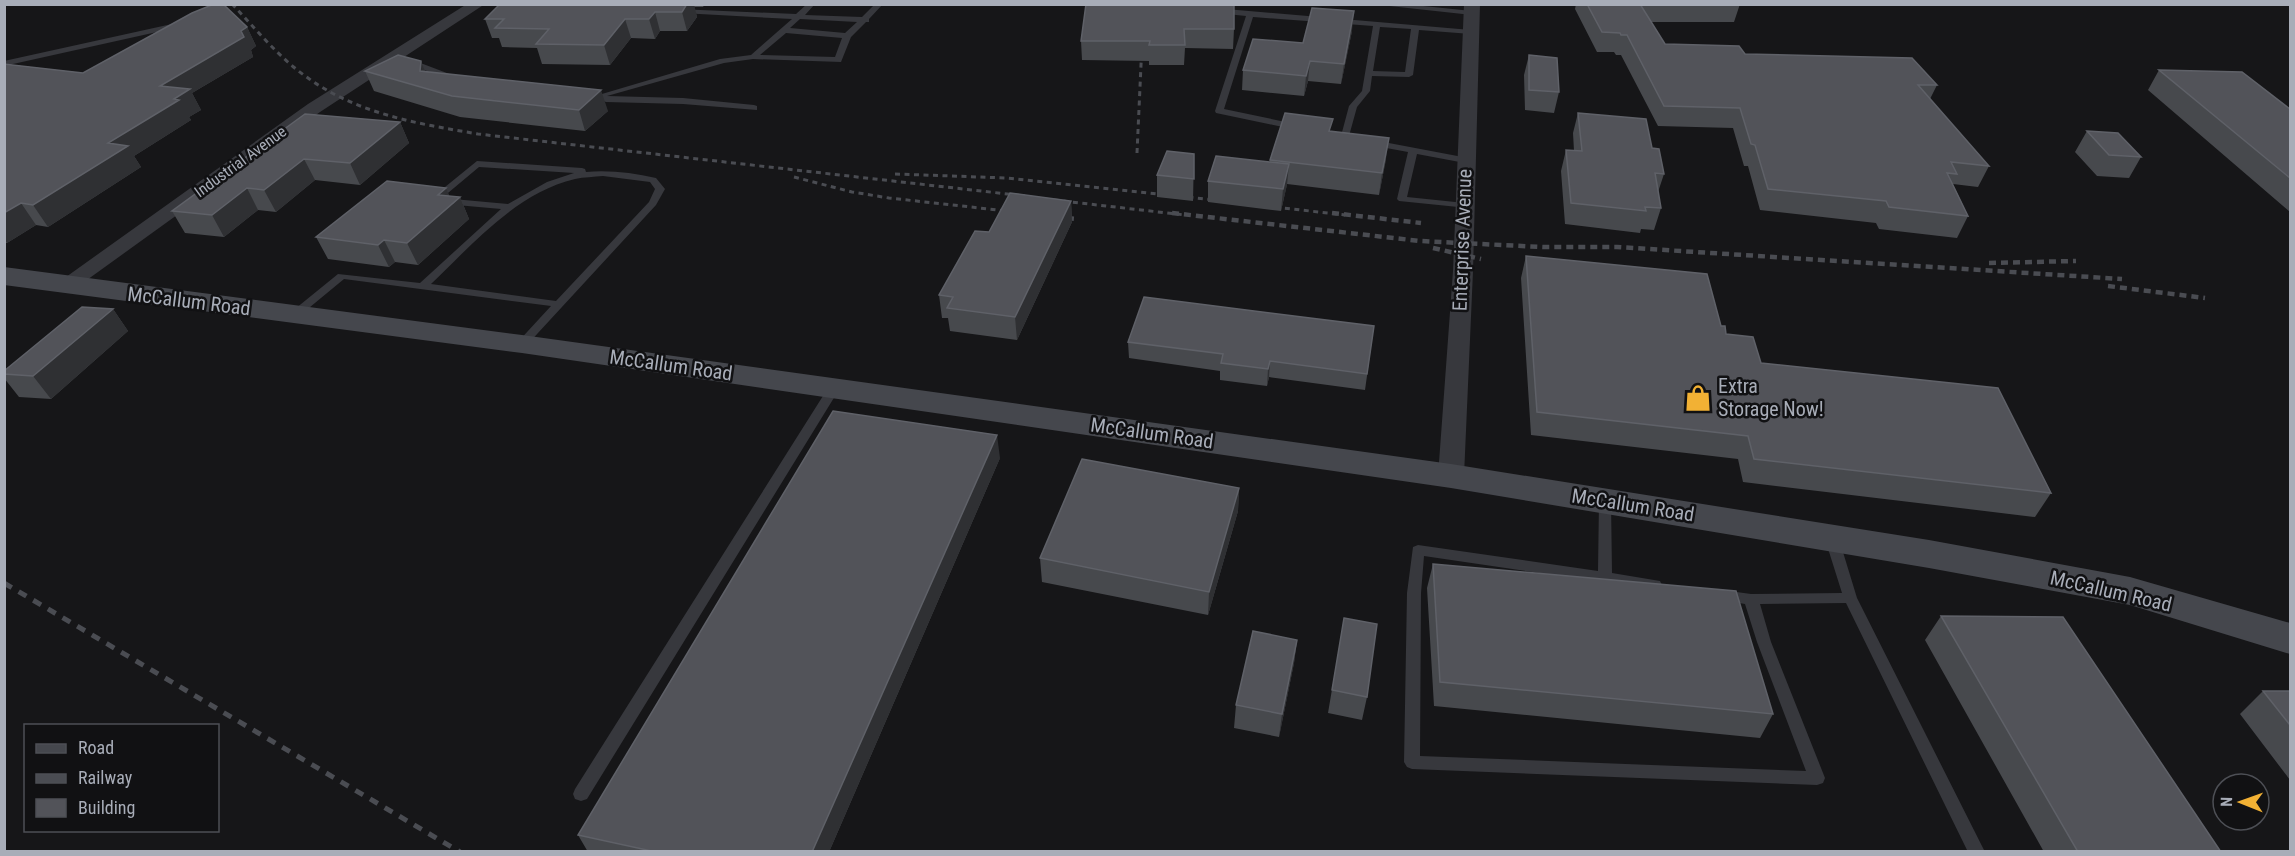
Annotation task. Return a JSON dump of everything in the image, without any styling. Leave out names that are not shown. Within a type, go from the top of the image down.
[{"type":"main road","name":"McCallum Road","points":[[4,276],[522,344],[1451,476],[1832,538],[2130,591],[2290,639]]},
{"type":"street","name":"Industrial Avenue","points":[[66,285],[314,108],[478,4]]},
{"type":"street","name":"Enterprise Avenue","points":[[1451,476],[1472,16]]},
{"type":"lane","points":[[753,57],[813,4]]},
{"type":"lane","points":[[592,99],[723,61],[753,57],[838,60],[847,36],[880,4]]},
{"type":"lane","points":[[1211,4],[1210,9],[1250,14],[1415,28],[1472,16]]},
{"type":"lane","points":[[1374,4],[1472,16]]},
{"type":"lane","points":[[666,11],[786,12],[800,16],[866,20]]},
{"type":"lane","points":[[1250,14],[1219,111],[1310,130]]},
{"type":"lane","points":[[4,64],[194,20]]},
{"type":"lane","points":[[1345,136],[1353,106],[1366,91],[1377,24]]},
{"type":"lane","points":[[1368,73],[1408,75],[1415,28]]},
{"type":"lane","points":[[784,30],[847,36]]},
{"type":"lane","points":[[396,57],[470,83]]},
{"type":"lane","points":[[582,98],[683,101],[754,108]]},
{"type":"lane","points":[[1333,134],[1356,139]]},
{"type":"lane","points":[[1367,142],[1465,160]]},
{"type":"lane","points":[[1413,152],[1402,199],[1465,206]]},
{"type":"lane","points":[[508,207],[434,200],[477,164],[602,173],[653,180],[660,189],[653,203],[522,344]]},
{"type":"lane","points":[[423,286],[516,200],[561,180],[602,173]]},
{"type":"lane","points":[[294,315],[342,276],[558,304]]},
{"type":"lane","points":[[581,794],[834,388]]},
{"type":"lane","points":[[1605,501],[1605,578]]},
{"type":"lane","points":[[1832,538],[1850,598],[1977,852]]},
{"type":"lane","points":[[1672,588],[1418,550],[1414,593],[1412,762],[1817,778],[1764,642],[1751,599]]},
{"type":"lane","points":[[1706,593],[1751,599],[1850,598]]},
{"type":"building","points":[[214,4],[223,4],[247,27],[241,31],[244,37],[160,86],[190,89],[174,99],[179,100],[108,143],[128,146],[33,205],[21,203],[4,213],[4,64],[83,73],[192,13]]},
{"type":"building","points":[[500,4],[687,4],[682,12],[655,12],[649,19],[625,19],[604,45],[536,44],[549,29],[495,28],[504,19],[485,19]]},
{"type":"building","points":[[1086,4],[1234,4],[1234,29],[1184,29],[1185,45],[1149,45],[1150,41],[1081,41]]},
{"type":"building","points":[[1587,4],[1640,4],[1665,44],[1739,46],[1745,54],[1912,58],[1937,85],[1918,85],[1989,166],[1951,162],[1957,174],[1947,173],[1968,216],[1889,207],[1886,201],[1768,189],[1755,145],[1751,144],[1740,108],[1664,106],[1627,35],[1602,32]]},
{"type":"building","points":[[1312,8],[1354,11],[1344,64],[1310,61],[1306,76],[1243,70],[1253,39],[1303,43]]},
{"type":"building","points":[[398,55],[421,61],[420,71],[601,90],[579,110],[452,96],[365,71]]},
{"type":"building","points":[[1529,55],[1557,58],[1559,92],[1529,90]]},
{"type":"building","points":[[2159,70],[2242,72],[2290,109],[2290,178]]},
{"type":"building","points":[[1285,113],[1333,119],[1329,131],[1389,138],[1382,173],[1270,160]]},
{"type":"building","points":[[1578,113],[1646,119],[1652,148],[1659,149],[1664,174],[1655,173],[1661,208],[1645,207],[1646,211],[1571,203],[1566,150],[1582,151]]},
{"type":"building","points":[[305,114],[400,122],[350,163],[304,159],[264,190],[247,188],[212,215],[172,211]]},
{"type":"building","points":[[2087,131],[2118,133],[2141,157],[2109,155]]},
{"type":"building","points":[[1167,151],[1194,154],[1194,179],[1157,175]]},
{"type":"building","points":[[1216,156],[1289,164],[1283,189],[1208,181]]},
{"type":"building","points":[[387,181],[446,188],[438,195],[460,197],[407,243],[384,240],[378,245],[316,237]]},
{"type":"building","points":[[1010,193],[1071,201],[1015,317],[947,308],[953,297],[939,295],[975,231],[989,232]]},
{"type":"building","name":"Extra Storage Now!","points":[[1526,256],[1707,274],[1721,326],[1725,326],[1726,334],[1753,337],[1761,363],[1998,388],[2051,493],[1754,459],[1748,436],[1537,412]]},
{"type":"building","points":[[1144,297],[1374,326],[1367,374],[1270,361],[1268,369],[1221,363],[1223,354],[1128,342]]},
{"type":"building","points":[[82,307],[113,309],[33,376],[4,374],[4,371]]},
{"type":"building","points":[[833,411],[997,435],[812,852],[656,852],[578,835]]},
{"type":"building","points":[[1082,459],[1239,488],[1209,592],[1040,558]]},
{"type":"building","points":[[1433,564],[1736,591],[1773,714],[1440,682]]},
{"type":"building","points":[[1941,616],[2063,617],[2221,852],[2078,852]]},
{"type":"building","points":[[1344,618],[1377,624],[1367,697],[1332,690]]},
{"type":"building","points":[[1253,631],[1297,640],[1282,714],[1236,705]]},
{"type":"building","points":[[2263,691],[2290,691],[2290,725]]},
{"type":"railway","points":[[232,4],[278,52],[308,78],[347,101],[390,116],[478,134],[1025,196]]},
{"type":"railway","points":[[1137,153],[1142,43]]},
{"type":"railway","points":[[895,174],[1007,178],[1224,201]]},
{"type":"railway","points":[[794,177],[852,192],[889,198],[1016,212]]},
{"type":"railway","points":[[1054,200],[1185,215]]},
{"type":"railway","points":[[1266,206],[1345,215]]},
{"type":"railway","points":[[1172,213],[1420,241],[1543,247],[1617,247],[2122,279]]},
{"type":"railway","points":[[1332,213],[1421,223]]},
{"type":"railway","points":[[1055,217],[1078,219]]},
{"type":"railway","points":[[1433,248],[1481,259]]},
{"type":"railway","points":[[1989,263],[2076,261]]},
{"type":"railway","points":[[2108,286],[2205,298]]},
{"type":"railway","points":[[4,583],[460,852]]},
{"type":"place","name":"Extra Storage Now!","points":[[1698,398]]}]
